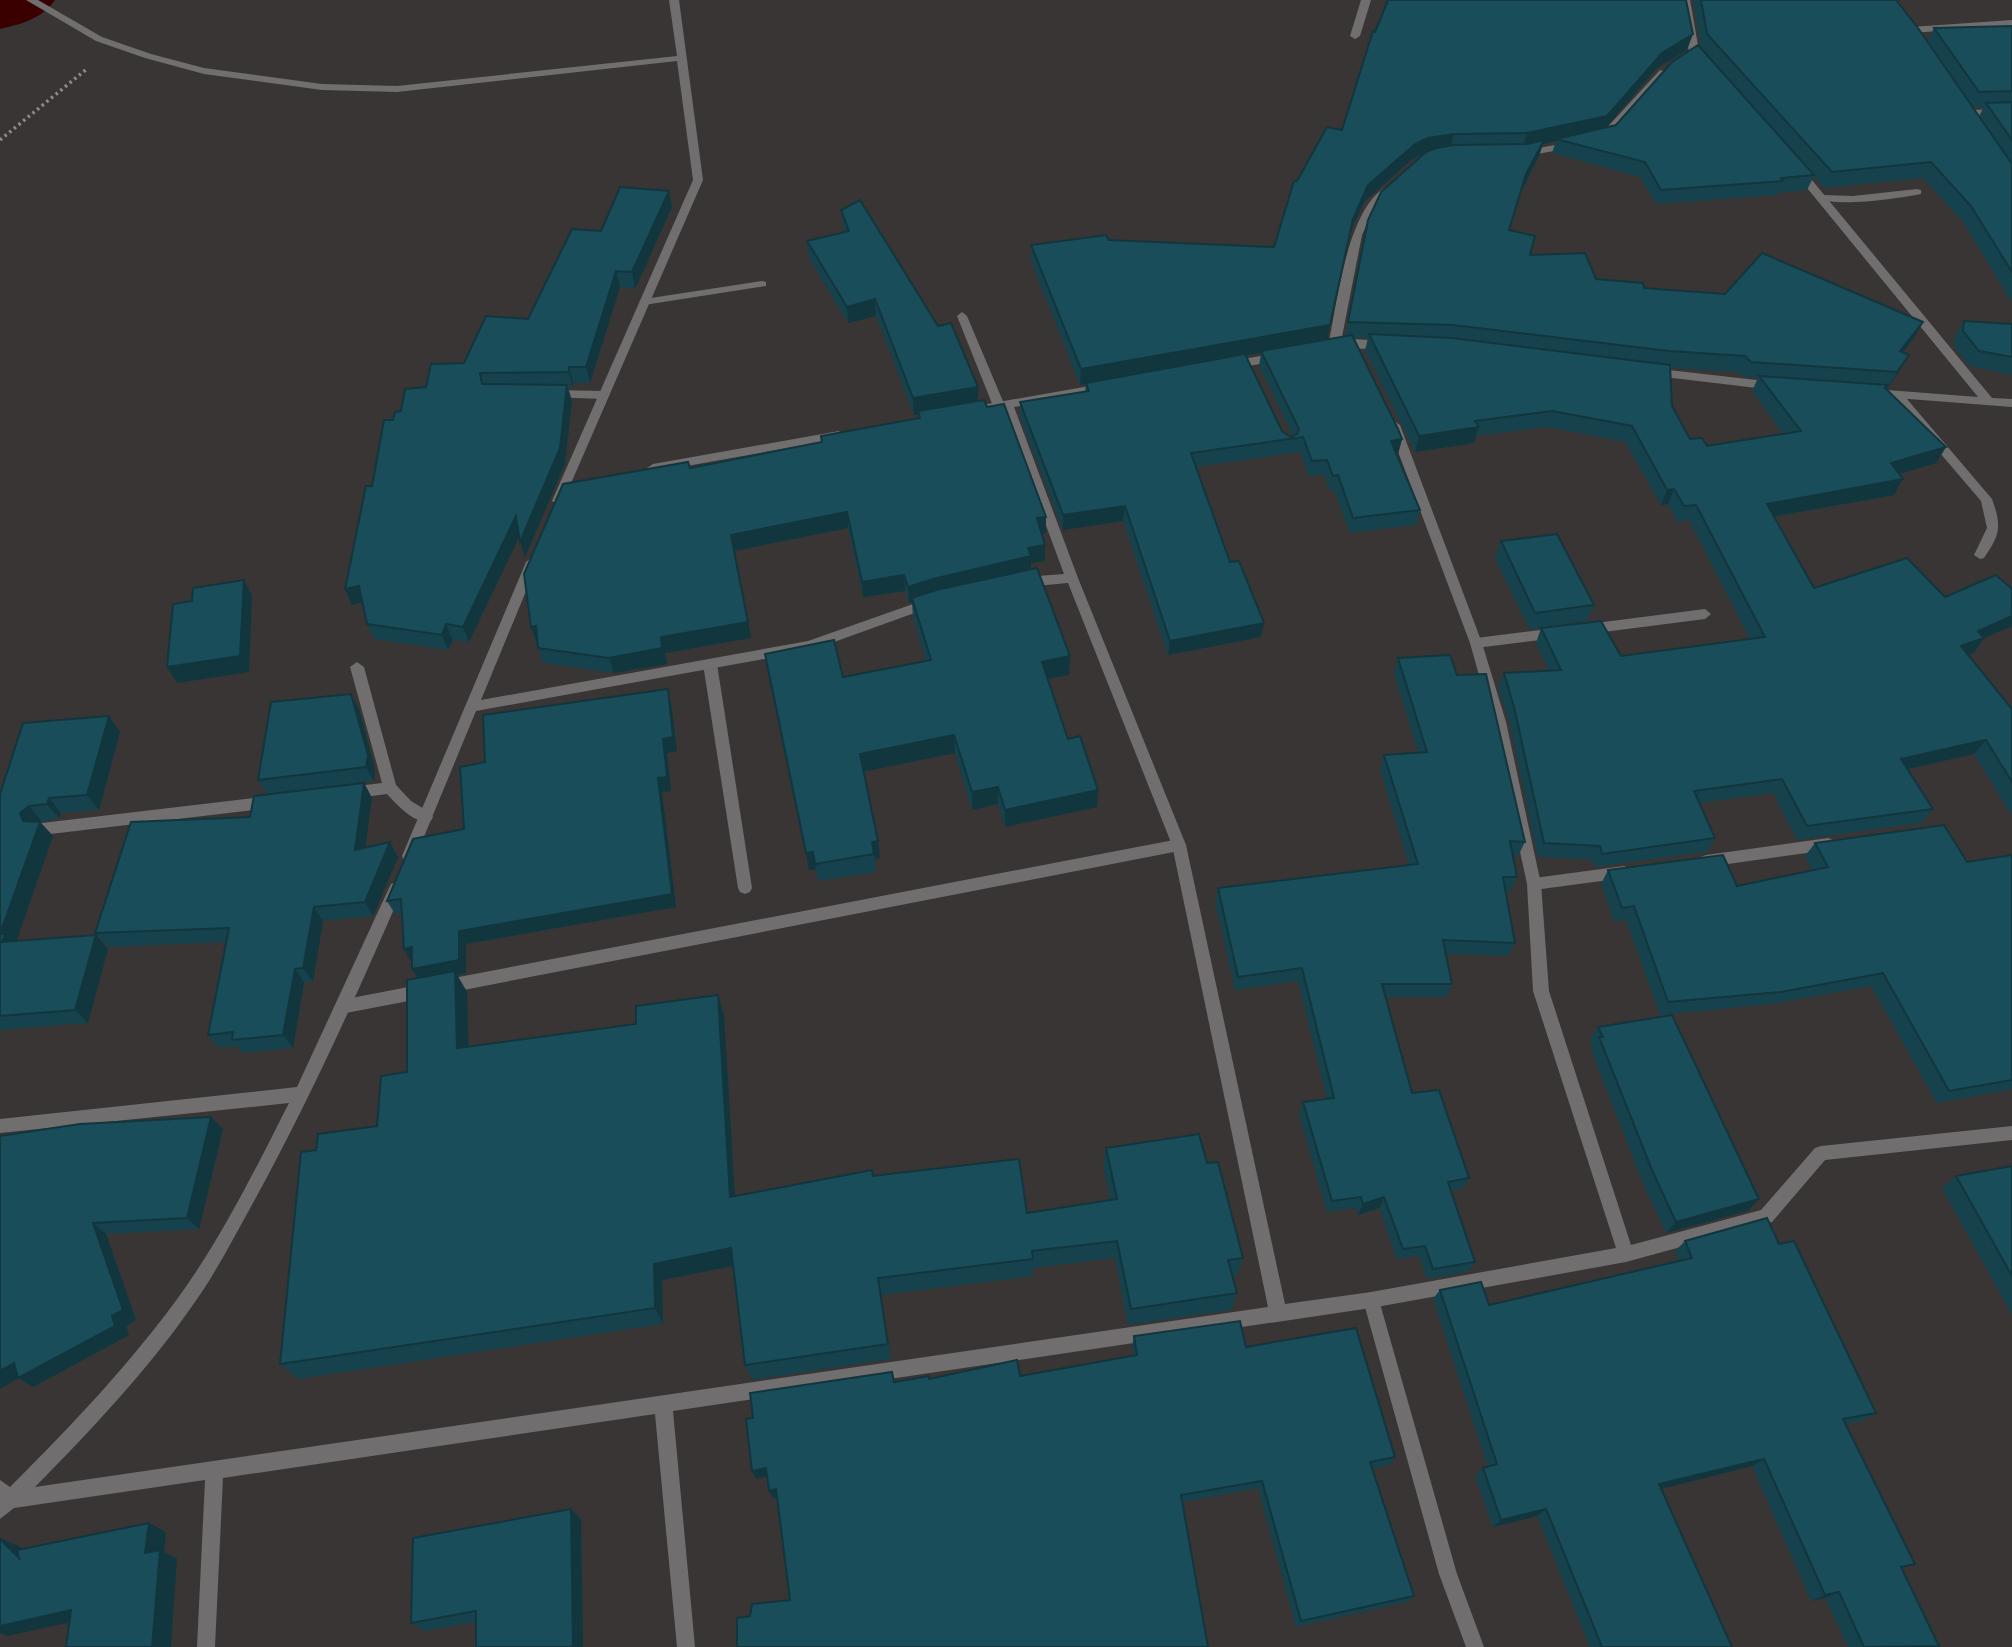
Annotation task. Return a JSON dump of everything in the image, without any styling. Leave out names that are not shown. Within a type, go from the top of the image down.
[{"type":"street","points":[[31,0],[99,39],[204,71],[322,87],[397,89],[681,58]]},
{"type":"street","points":[[550,521],[572,482],[604,395],[698,180],[674,0]]},
{"type":"street","points":[[1355,36],[1366,0]]},
{"type":"street","points":[[1685,0],[1694,52],[1713,73]]},
{"type":"street","points":[[1903,20],[1918,40]]},
{"type":"street","points":[[1911,30],[2012,23]]},
{"type":"street","points":[[1684,59],[1694,52]]},
{"type":"street","points":[[1594,139],[1606,136],[1662,72],[1673,65]]},
{"type":"street","points":[[1960,102],[1975,124]]},
{"type":"street","points":[[1967,113],[2012,112]]},
{"type":"street","points":[[1513,155],[1582,142]]},
{"type":"street","points":[[1787,157],[1824,198],[1988,401]]},
{"type":"street","points":[[1394,345],[1356,349],[1328,348],[1357,235],[1371,205],[1399,181]]},
{"type":"street","points":[[1824,198],[1853,199],[1917,192]]},
{"type":"street","points":[[644,302],[762,284]]},
{"type":"street","points":[[962,316],[1003,406],[1179,845],[1278,1313]]},
{"type":"street","points":[[1899,317],[1924,322]]},
{"type":"street","points":[[1222,367],[1285,355]]},
{"type":"street","points":[[1248,362],[1254,374]]},
{"type":"street","points":[[1636,370],[1782,386]]},
{"type":"street","points":[[972,411],[1115,386]]},
{"type":"street","points":[[1858,392],[2012,403]]},
{"type":"street","points":[[541,394],[604,395]]},
{"type":"street","points":[[1897,395],[1986,499],[1995,520],[1993,535],[1980,555]]},
{"type":"street","points":[[1384,405],[1403,443],[1476,643],[1499,722],[1534,884],[1541,991],[1626,1255]]},
{"type":"street","points":[[646,469],[850,433]]},
{"type":"street","points":[[3,1500],[134,1369],[191,1294],[268,1162],[346,1006],[539,546]]},
{"type":"street","points":[[1011,585],[1036,579],[1072,578]]},
{"type":"street","points":[[471,708],[809,646],[947,599]]},
{"type":"street","points":[[1476,643],[1704,614]]},
{"type":"street","points":[[710,664],[745,888]]},
{"type":"street","points":[[357,667],[390,788],[406,805],[426,817]]},
{"type":"street","points":[[337,794],[390,788]]},
{"type":"street","points":[[42,829],[283,800]]},
{"type":"street","points":[[1696,862],[1844,842]]},
{"type":"street","points":[[346,1006],[1179,845]]},
{"type":"street","points":[[1534,884],[1642,869]]},
{"type":"street","points":[[0,1126],[302,1094]]},
{"type":"street","points":[[3,1500],[1371,1300],[1626,1255],[1766,1216],[1821,1153],[2012,1133]]},
{"type":"street","points":[[1371,1300],[1448,1574],[1475,1647]]},
{"type":"street","points":[[663,1403],[686,1647]]},
{"type":"street","points":[[206,1647],[215,1469]]},
{"type":"path","points":[[0,140],[94,63]]},
{"type":"building","points":[[1388,0],[1686,0],[1693,34],[1662,53],[1607,116],[1527,133],[1454,134],[1428,138],[1415,144],[1368,185],[1353,219],[1330,325],[1081,369],[1031,245],[1106,235],[1109,240],[1274,247],[1294,181],[1297,181],[1327,127],[1342,130],[1373,31],[1375,32]]},
{"type":"building","points":[[1701,0],[1896,0],[2012,164],[2012,272],[1971,206],[1931,162],[1832,172],[1707,34]]},
{"type":"building","points":[[2012,26],[2012,91],[1979,92],[1934,28]]},
{"type":"building","points":[[1698,45],[1814,175],[1781,178],[1783,181],[1661,190],[1645,162],[1556,139],[1616,125],[1672,62]]},
{"type":"building","points":[[2012,102],[2012,140],[1986,103]]},
{"type":"building","points":[[1544,140],[1526,174],[1509,230],[1535,236],[1530,255],[1585,253],[1596,279],[1643,283],[1644,288],[1725,294],[1762,253],[1923,322],[1900,351],[1909,355],[1897,372],[1751,362],[1745,356],[1669,351],[1453,325],[1348,322],[1368,220],[1381,192],[1426,152],[1436,148],[1454,145],[1528,144]]},
{"type":"building","points":[[620,187],[669,191],[632,272],[616,271],[586,367],[569,367],[569,372],[480,373],[482,384],[567,385],[560,448],[520,542],[516,516],[463,627],[446,624],[442,635],[367,624],[359,586],[345,589],[366,486],[372,486],[384,420],[393,420],[395,412],[401,411],[405,389],[426,387],[431,364],[464,363],[486,316],[528,319],[572,229],[601,231]]},
{"type":"building","points":[[860,200],[938,326],[951,323],[978,387],[913,398],[875,299],[847,307],[807,241],[849,231],[841,210]]},
{"type":"building","points":[[1964,321],[2012,324],[2012,357],[1979,351],[1963,331]]},
{"type":"building","points":[[1369,334],[1452,338],[1670,365],[1672,406],[1690,439],[1702,438],[1707,446],[1801,431],[1759,376],[1888,385],[1885,388],[1946,447],[1891,463],[1903,479],[1767,504],[1814,588],[1907,558],[1945,597],[1996,575],[2012,589],[2012,616],[1978,631],[1984,638],[1961,646],[2012,709],[2012,782],[1986,740],[1901,759],[1933,809],[1807,826],[1782,779],[1694,791],[1715,838],[1602,854],[1600,846],[1544,843],[1504,673],[1561,670],[1541,628],[1601,621],[1621,656],[1765,637],[1696,505],[1684,506],[1674,489],[1667,490],[1632,426],[1552,411],[1475,421],[1479,427],[1419,436]]},
{"type":"building","points":[[1352,335],[1402,439],[1391,441],[1420,510],[1353,518],[1338,475],[1333,476],[1327,460],[1312,461],[1303,437],[1191,453],[1230,562],[1239,561],[1264,623],[1170,641],[1125,506],[1063,515],[1020,402],[1089,391],[1086,383],[1245,354],[1282,431],[1291,437],[1297,434],[1299,429],[1261,351]]},
{"type":"building","points":[[984,400],[987,407],[1004,404],[1046,517],[1037,518],[1045,545],[1028,548],[1031,556],[908,587],[904,575],[862,582],[847,512],[731,535],[748,622],[661,637],[662,648],[609,658],[538,648],[536,626],[531,627],[524,574],[563,484],[688,462],[690,468],[822,442],[821,436],[920,418],[918,411]]},
{"type":"building","points":[[1557,534],[1594,605],[1535,613],[1501,541]]},
{"type":"building","points":[[1037,568],[1070,656],[1042,662],[1068,739],[1080,736],[1098,790],[1005,810],[998,787],[972,792],[954,735],[860,754],[878,841],[872,842],[874,854],[815,864],[813,852],[806,853],[765,654],[834,640],[843,677],[931,660],[912,598],[936,590]]},
{"type":"building","points":[[244,580],[240,656],[167,667],[173,604],[192,601],[193,588]]},
{"type":"building","points":[[1450,655],[1457,675],[1486,674],[1525,842],[1510,841],[1517,877],[1503,877],[1515,943],[1443,940],[1452,984],[1382,984],[1412,1093],[1439,1090],[1469,1178],[1448,1182],[1475,1262],[1433,1269],[1425,1246],[1403,1249],[1384,1197],[1363,1204],[1361,1197],[1332,1201],[1303,1102],[1334,1098],[1302,968],[1238,977],[1218,888],[1418,864],[1384,755],[1427,752],[1398,658]]},
{"type":"building","points":[[668,689],[673,737],[663,739],[667,777],[658,778],[672,894],[459,931],[459,960],[412,969],[412,947],[404,949],[401,899],[387,901],[413,839],[464,829],[460,767],[485,762],[483,715]]},
{"type":"building","points":[[351,694],[368,755],[366,767],[258,780],[271,702]]},
{"type":"building","points":[[109,716],[87,795],[49,798],[47,804],[29,806],[20,813],[23,821],[40,822],[0,934],[0,794],[23,723]]},
{"type":"building","points":[[364,783],[355,850],[390,842],[365,902],[314,907],[303,968],[295,969],[283,1035],[232,1040],[233,1032],[208,1035],[229,928],[95,933],[131,822],[250,817],[254,796]]},
{"type":"building","points":[[1944,825],[1967,862],[2012,855],[2012,1080],[1949,1091],[1883,973],[1781,992],[1668,1002],[1634,906],[1622,908],[1608,870],[1723,855],[1737,886],[1828,867],[1815,843]]},
{"type":"building","points":[[0,934],[5,934],[2,942],[96,935],[75,1010],[0,1016]]},
{"type":"building","points":[[455,971],[457,1048],[636,1024],[636,1006],[718,995],[730,1197],[872,1170],[873,1176],[1019,1159],[1027,1213],[1117,1199],[1106,1148],[1199,1134],[1207,1163],[1218,1162],[1243,1258],[1228,1260],[1237,1293],[1131,1309],[1117,1241],[1032,1251],[1033,1259],[878,1278],[888,1344],[745,1365],[731,1248],[654,1264],[655,1308],[280,1364],[301,1152],[316,1150],[318,1134],[377,1126],[381,1076],[407,1072],[407,980]]},
{"type":"building","points":[[1672,1015],[1759,1199],[1676,1222],[1652,1170],[1599,1037],[1603,1037],[1598,1027]]},
{"type":"building","points":[[211,1117],[187,1218],[93,1223],[123,1310],[112,1316],[115,1326],[18,1378],[14,1363],[0,1371],[0,1136],[80,1124]]},
{"type":"building","points":[[2012,1166],[2012,1276],[1956,1176]]},
{"type":"building","points":[[1767,1218],[1779,1244],[1794,1241],[1876,1413],[1843,1419],[1915,1564],[1901,1567],[1939,1646],[1864,1647],[1839,1592],[1825,1595],[1764,1459],[1659,1484],[1732,1647],[1602,1647],[1546,1509],[1501,1520],[1483,1468],[1497,1464],[1440,1290],[1481,1282],[1489,1305],[1692,1258],[1685,1241]]},
{"type":"building","points":[[1240,1321],[1246,1347],[1356,1328],[1395,1457],[1370,1462],[1414,1596],[1301,1621],[1262,1481],[1181,1495],[1208,1647],[737,1647],[737,1618],[750,1616],[752,1604],[790,1600],[776,1489],[769,1491],[766,1468],[752,1471],[746,1419],[753,1418],[750,1393],[892,1372],[894,1382],[929,1376],[929,1379],[1017,1360],[1020,1376],[1137,1355],[1134,1336]]},
{"type":"building","points":[[571,1509],[573,1647],[476,1647],[476,1611],[411,1623],[413,1538]]},
{"type":"building","points":[[149,1523],[145,1553],[160,1550],[152,1647],[66,1647],[71,1610],[0,1626],[0,1539],[19,1558],[17,1550]]},
{"type":"waterway","points":[[0,11],[24,0]]}]
